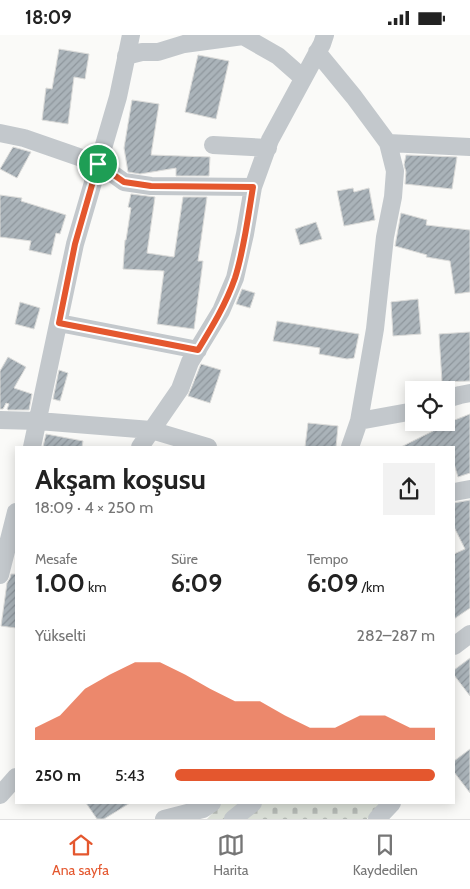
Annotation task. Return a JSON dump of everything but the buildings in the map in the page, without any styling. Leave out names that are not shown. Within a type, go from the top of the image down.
[{"type":"street","points":[[32,446],[75,244],[118,97],[131,35]]},
{"type":"street","points":[[141,446],[180,389],[190,362],[221,311],[235,278],[253,187],[270,140],[325,35]]},
{"type":"street","points":[[126,56],[142,52],[158,52],[184,44],[243,36],[278,56],[303,78]]},
{"type":"street","points":[[317,52],[388,143],[395,171],[393,197],[385,237],[375,329],[359,421],[350,446]]},
{"type":"street","points":[[0,133],[24,138],[98,164],[124,182],[151,186],[253,187]]},
{"type":"street","points":[[388,143],[470,147]]},
{"type":"street","points":[[213,145],[268,148]]},
{"type":"street","points":[[59,323],[198,350]]},
{"type":"street","points":[[455,396],[470,393]]},
{"type":"street","points":[[359,421],[405,413]]},
{"type":"street","points":[[0,419],[151,430],[205,446]]},
{"type":"street","points":[[455,492],[470,489]]},
{"type":"street","points":[[0,575],[15,516]]},
{"type":"street","points":[[455,645],[470,634]]},
{"type":"street","points":[[0,795],[15,778]]},
{"type":"street","points":[[233,819],[253,804]]},
{"type":"street","points":[[377,819],[391,804]]},
{"type":"street","points":[[164,819],[204,808]]},
{"type":"green space","points":[[221,804],[243,804],[224,819],[207,819]]},
{"type":"green space","points":[[262,804],[382,804],[367,819],[243,819]]},
{"type":"route","points":[[98,164],[124,182],[151,186],[253,187],[235,278],[221,311],[198,350],[59,323],[75,244],[98,164]]}]
